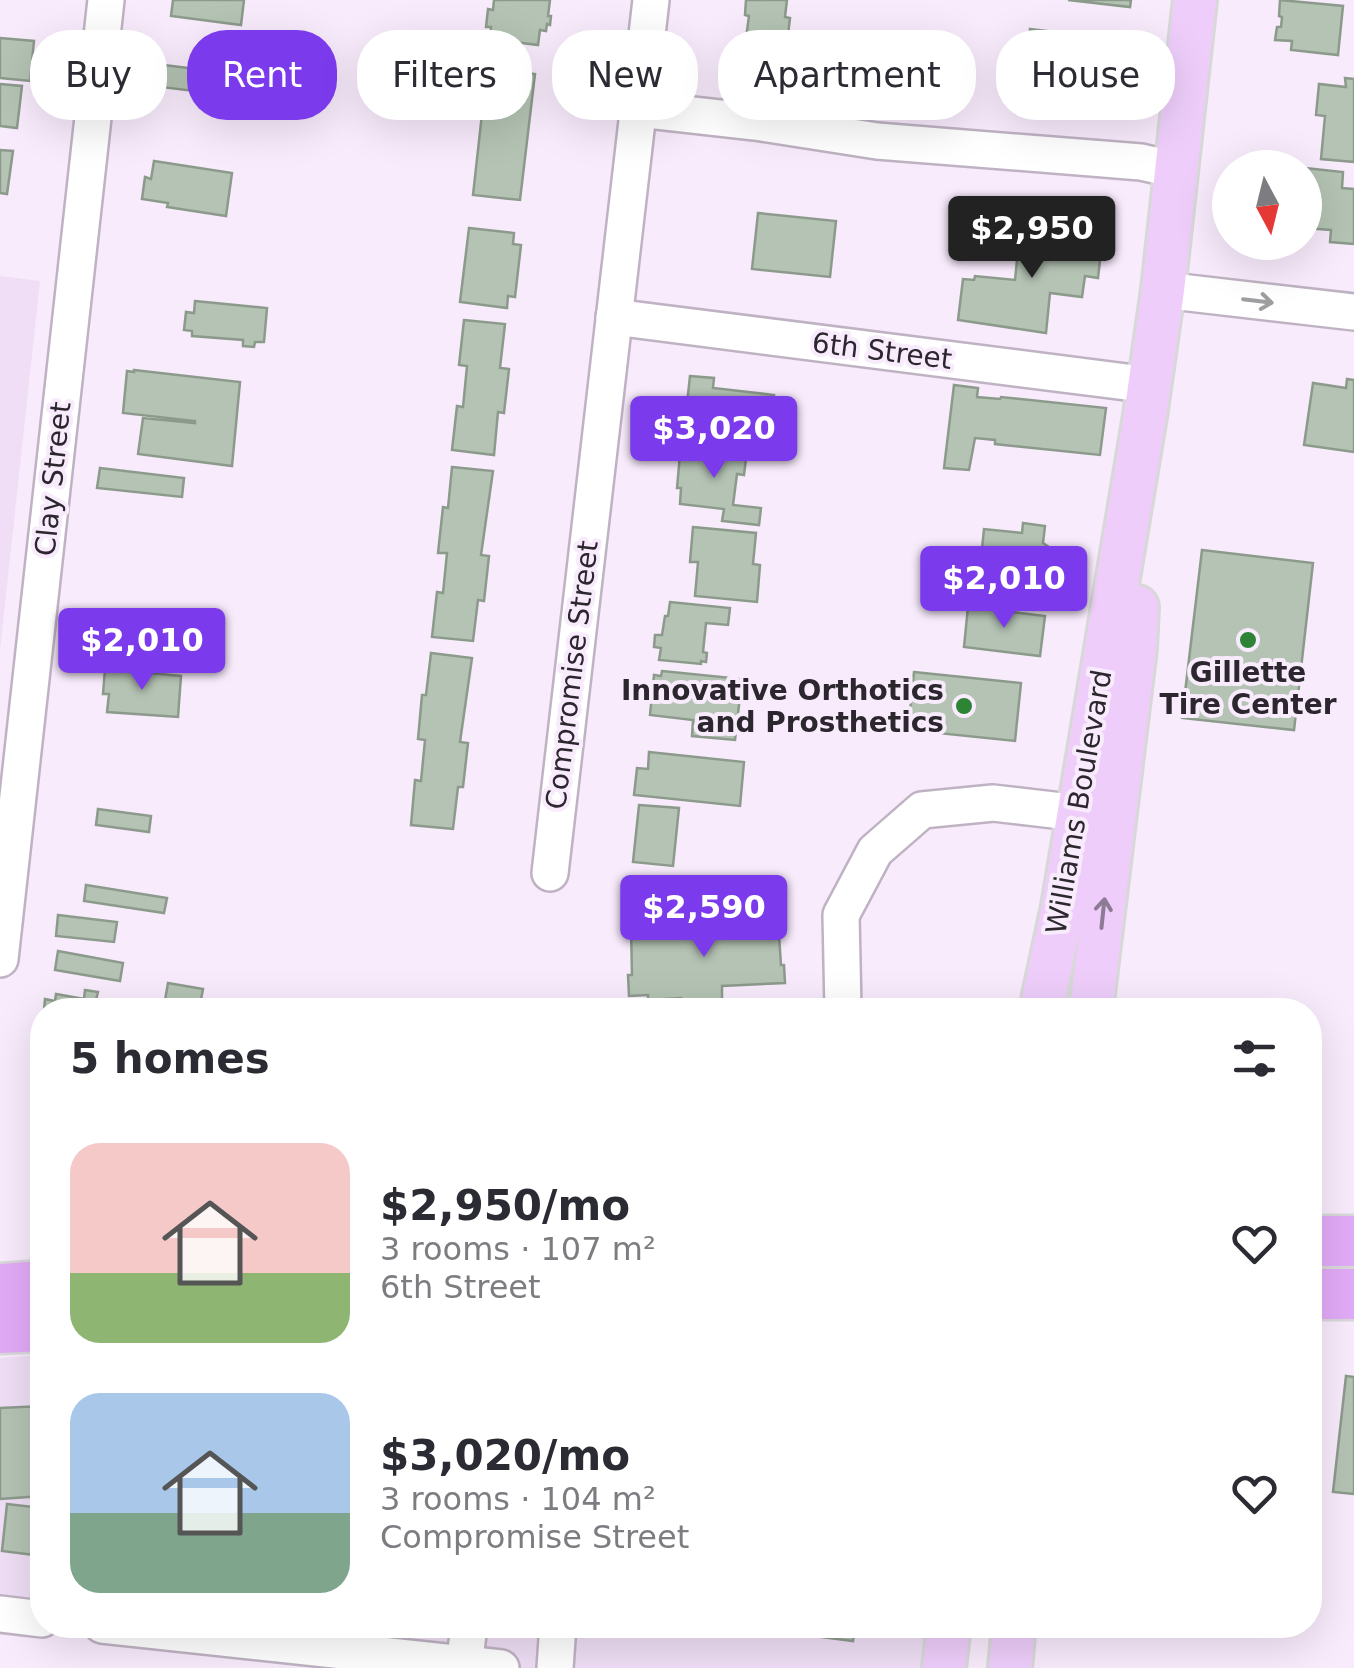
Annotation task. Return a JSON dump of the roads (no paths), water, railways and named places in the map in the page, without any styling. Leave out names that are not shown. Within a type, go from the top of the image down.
[{"type":"highway","points":[[1322,1241],[1354,1241]]},
{"type":"highway","points":[[0,1289],[30,1287]]},
{"type":"highway","points":[[1322,1294],[1354,1294]]},
{"type":"highway","points":[[0,1328],[30,1327]]},
{"type":"main road","name":"Williams Boulevard","points":[[1044,998],[1063,907],[1147,401],[1195,0]]},
{"type":"main road","name":"Williams Boulevard","points":[[1093,998],[1135,648],[1147,401]]},
{"type":"main road","points":[[944,1668],[947,1638]]},
{"type":"main road","points":[[1010,1668],[1013,1638]]},
{"type":"street","name":"Clay Street","points":[[0,959],[106,0]]},
{"type":"street","name":"Compromise Street","points":[[648,30],[651,0]]},
{"type":"street","points":[[698,116],[877,141],[1140,162],[1176,170]]},
{"type":"street","name":"Compromise Street","points":[[550,873],[638,120]]},
{"type":"street","points":[[1162,290],[1354,312]]},
{"type":"street","name":"6th Street","points":[[614,318],[1147,401]]},
{"type":"street","points":[[842,998],[841,916],[875,850],[922,810],[993,803],[1079,813]]},
{"type":"street","points":[[0,1614],[30,1617]]},
{"type":"street","points":[[283,1638],[464,1666],[501,1668]]},
{"type":"street","points":[[464,1666],[467,1638]]},
{"type":"street","points":[[555,1668],[557,1638]]},
{"type":"place","name":"Gillette Tire Center","points":[[1248,640]]},
{"type":"place","name":"Innovative Orthotics and Prosthetics","points":[[964,706]]}]
